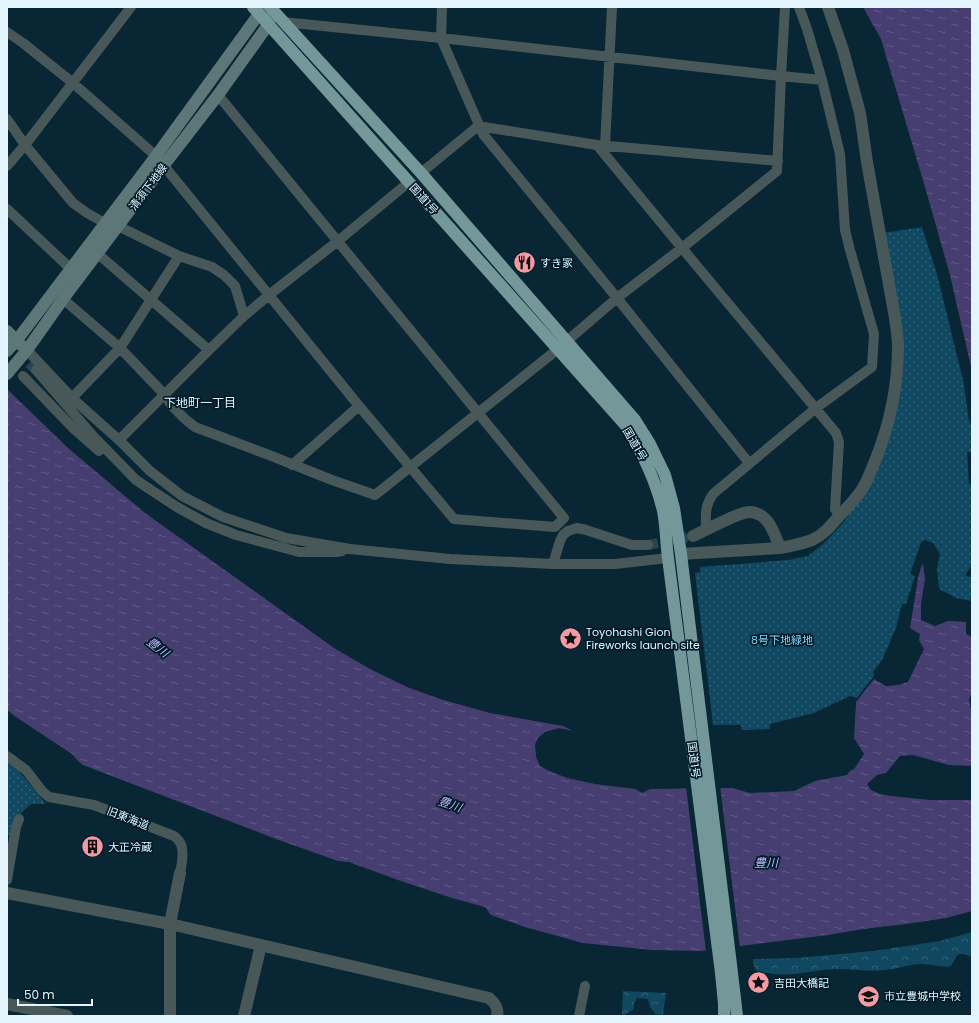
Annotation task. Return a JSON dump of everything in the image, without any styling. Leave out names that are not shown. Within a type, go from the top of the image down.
[{"type":"highway","name":"国道1号","points":[[272,8],[421,173],[628,428],[645,460],[654,481],[663,512],[668,563],[727,973],[737,1016]]},
{"type":"highway","name":"国道1号","points":[[257,9],[268,25],[409,182],[562,345],[635,420],[650,444],[665,475],[674,508],[682,560],[727,973],[724,1016]]},
{"type":"main road","name":"清須下地線","points":[[7,351],[105,224],[218,96],[268,25],[272,8]]},
{"type":"main road","name":"清須下地線","points":[[9,372],[27,350],[118,226],[257,9]]},
{"type":"main road","points":[[7,331],[27,350]]},
{"type":"street","points":[[7,166],[25,145],[131,7]]},
{"type":"street","points":[[442,7],[441,38],[482,134],[617,298],[749,463]]},
{"type":"street","points":[[612,7],[610,57],[601,145],[682,248],[836,433],[839,442],[835,509],[840,516]]},
{"type":"street","points":[[63,299],[120,348],[164,394],[172,406],[185,419],[196,427],[332,480],[375,495],[409,466],[562,345],[617,298],[682,248],[777,171],[785,7]]},
{"type":"street","points":[[706,530],[706,509],[708,501],[713,494],[816,408],[872,367],[874,334],[845,230],[840,154],[822,80],[799,7]]},
{"type":"street","points":[[682,560],[795,546],[824,533],[833,525],[861,490],[871,471],[887,428],[894,398],[897,373],[898,344],[895,318],[867,162],[860,113],[843,50],[828,7]]},
{"type":"street","points":[[284,22],[822,80]]},
{"type":"street","points":[[7,32],[73,83],[160,160],[359,406],[454,520],[555,527],[564,518],[218,96]]},
{"type":"street","points":[[7,119],[25,145],[73,203],[105,224]]},
{"type":"street","points":[[421,173],[478,126],[601,145],[778,161]]},
{"type":"street","points":[[119,440],[208,350],[244,316],[409,182]]},
{"type":"street","points":[[7,209],[71,269]]},
{"type":"street","points":[[118,226],[179,256],[212,267],[224,275],[235,286],[244,316]]},
{"type":"street","points":[[98,254],[208,350]]},
{"type":"street","points":[[72,398],[120,348],[179,256]]},
{"type":"street","points":[[27,350],[72,398],[119,440],[150,471],[182,496],[223,516],[286,538],[350,549],[450,559],[553,564],[668,563]]},
{"type":"street","points":[[36,370],[103,446],[136,480],[177,507],[206,523],[236,535],[299,552],[336,552],[350,549]]},
{"type":"street","points":[[23,376],[74,429],[99,451],[103,446]]},
{"type":"street","points":[[292,464],[359,406]]},
{"type":"street","points":[[693,536],[736,516],[749,512],[758,513],[770,524],[780,548]]},
{"type":"street","points":[[553,564],[563,535],[568,531],[577,528],[632,545],[648,545]]},
{"type":"street","name":"旧東海道","points":[[7,756],[26,770],[42,791],[49,797],[94,805],[174,836],[179,840],[182,846],[182,858],[170,924],[170,1016]]},
{"type":"street","points":[[7,880],[16,827],[19,819]]},
{"type":"street","points":[[7,893],[170,924],[489,998],[496,1004],[498,1012],[497,1016]]},
{"type":"street","points":[[244,1016],[261,945]]},
{"type":"street","points":[[579,1016],[585,986]]},
{"type":"street","points":[[7,1004],[60,1015]]},
{"type":"green space","name":"8号下地緑地","points":[[922,227],[937,274],[963,380],[972,430],[972,452],[967,452],[969,484],[972,484],[972,565],[965,575],[972,578],[972,601],[956,598],[939,589],[937,569],[940,554],[933,543],[925,540],[921,542],[910,574],[915,576],[906,604],[902,604],[896,628],[882,660],[873,672],[874,676],[857,698],[850,696],[814,713],[770,724],[770,729],[742,730],[741,725],[713,725],[695,573],[700,572],[700,567],[788,560],[808,556],[823,544],[841,525],[861,499],[899,395],[883,233]]},
{"type":"green space","points":[[7,761],[18,770],[46,804],[31,804],[21,813],[15,821],[12,836],[7,835]]},
{"type":"green space","points":[[972,932],[972,956],[958,954],[949,967],[921,964],[879,971],[830,969],[795,974],[777,974],[759,972],[753,963],[753,959],[796,958],[873,951],[940,941]]},
{"type":"green space","points":[[623,991],[666,993],[663,1015],[655,1014],[650,1007],[648,999],[637,998],[634,1003],[634,1009],[623,1016]]},
{"type":"water","points":[[863,7],[972,7],[972,371],[950,275],[881,39]]},
{"type":"water","name":"豊川","points":[[7,389],[68,448],[145,513],[334,648],[370,669],[407,687],[440,699],[490,713],[563,726],[573,731],[559,728],[545,732],[538,738],[535,745],[536,757],[540,766],[567,778],[595,784],[635,789],[642,793],[650,789],[722,788],[732,788],[750,793],[794,791],[815,781],[847,775],[855,768],[864,754],[854,738],[856,702],[874,679],[886,686],[908,682],[924,649],[919,640],[920,634],[910,628],[918,578],[922,564],[925,579],[921,604],[921,620],[935,626],[948,621],[966,622],[966,634],[972,637],[972,691],[969,700],[972,714],[972,766],[949,765],[913,755],[900,756],[886,773],[877,775],[867,784],[871,790],[880,794],[891,796],[930,800],[972,800],[972,911],[946,918],[906,924],[701,951],[652,950],[583,943],[525,927],[491,915],[485,907],[452,898],[349,862],[338,861],[276,839],[83,765],[72,754],[7,710]]},
{"type":"pier","points":[[686,786],[720,786],[740,948],[706,952]]},
{"type":"tunnel","points":[[7,343],[36,370]]},
{"type":"tunnel","points":[[648,545],[693,536]]},
{"type":"place","name":"すき家","points":[[525,263]]},
{"type":"place","name":"Toyohashi Gion Fireworks launch site","points":[[570,638]]},
{"type":"place","name":"大正冷蔵","points":[[92,847]]},
{"type":"place","name":"吉田大橋記","points":[[759,983]]},
{"type":"place","name":"市立豊城中学校","points":[[869,996]]},
{"type":"district","name":"下地町一丁目","points":[[200,402]]}]
